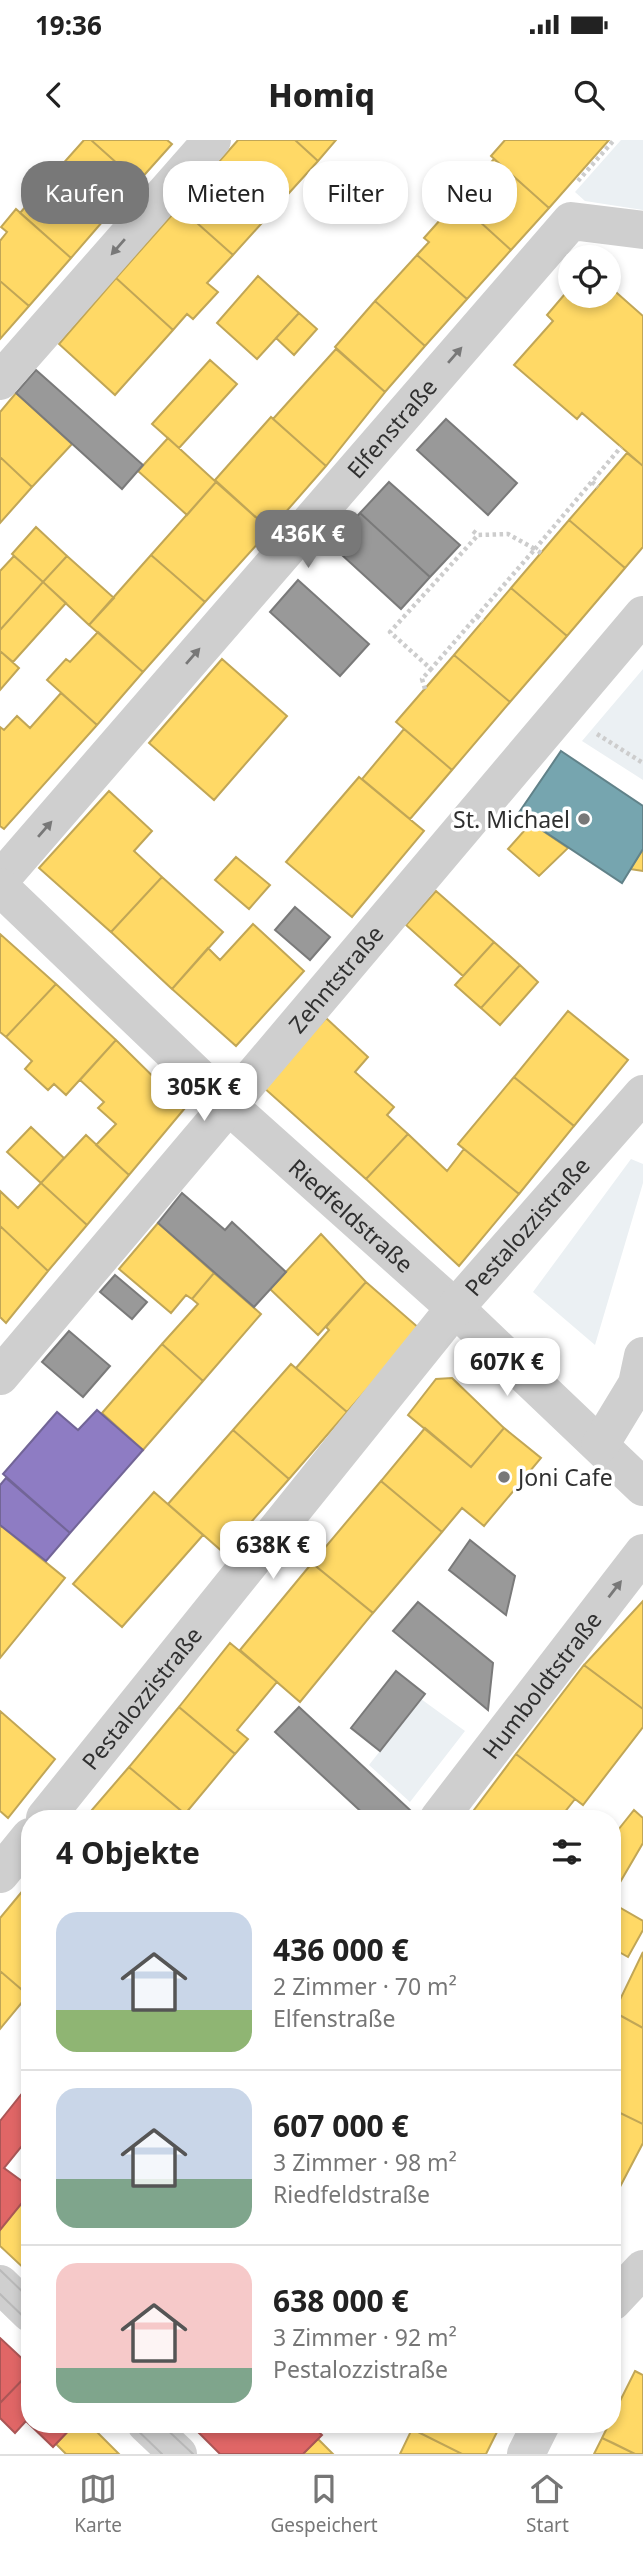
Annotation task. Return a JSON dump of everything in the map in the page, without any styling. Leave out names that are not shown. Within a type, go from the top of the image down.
[{"type":"street","points":[[0,381],[212,140]]},
{"type":"street","name":"Elfenstraße","points":[[0,880],[571,221],[643,230]]},
{"type":"street","name":"Zehntstraße","points":[[0,1376],[643,615]]},
{"type":"street","name":"Riedfeldstraße","points":[[0,887],[229,1105],[455,1308],[643,1487]]},
{"type":"street","name":"Pestalozzistraße","points":[[51,1810],[455,1308],[643,1094]]},
{"type":"street","points":[[600,1445],[637,1384],[643,1356]]},
{"type":"street","name":"Humboldtstraße","points":[[445,1810],[643,1553]]},
{"type":"street","points":[[0,1874],[21,1848]]},
{"type":"street","points":[[621,2293],[643,2270]]},
{"type":"street","points":[[0,2284],[21,2304]]},
{"type":"street","points":[[156,2433],[178,2454]]},
{"type":"street","points":[[526,2454],[536,2433]]},
{"type":"path","points":[[425,689],[422,679],[621,447]]},
{"type":"path","points":[[592,482],[598,487]]},
{"type":"path","points":[[473,531],[478,535],[509,534],[541,553]]},
{"type":"path","points":[[390,632],[478,535]]},
{"type":"path","points":[[477,616],[483,621]]},
{"type":"path","points":[[385,628],[431,669]]},
{"type":"path","points":[[561,710],[643,763]]},
{"type":"shaded area","points":[[621,140],[643,140],[643,210],[585,201],[575,192]]},
{"type":"shaded area","points":[[643,669],[643,780],[582,741]]},
{"type":"shaded area","points":[[631,1159],[643,1164],[643,1183],[595,1345],[533,1292]]},
{"type":"shaded area","points":[[421,1699],[465,1731],[410,1802],[369,1765]]},
{"type":"building: Wohnen","points":[[84,140],[91,140],[114,161],[65,161]]},
{"type":"building: Wohnen","points":[[91,140],[167,140],[172,144],[149,170],[149,161],[114,161]]},
{"type":"building: Wohnen","points":[[238,140],[295,140],[318,161],[303,161],[303,178],[289,193],[289,161],[220,161]]},
{"type":"building: Wohnen","points":[[295,140],[336,140],[318,161]]},
{"type":"building: Wohnen","points":[[505,140],[609,140],[549,208],[517,179],[517,161],[497,161],[491,156]]},
{"type":"building: Wohnen","points":[[517,179],[549,208],[511,250],[482,224],[517,224]]},
{"type":"building: Wohnen","points":[[16,209],[21,213],[21,224],[33,224],[71,258],[29,306],[0,281],[0,241],[7,232],[1,227]]},
{"type":"building: Wohnen","points":[[32,224],[100,224],[71,258]]},
{"type":"building: Wohnen","points":[[164,224],[198,224],[233,255],[207,283],[218,292],[193,319],[187,314],[173,330],[116,278]]},
{"type":"building: Wohnen","points":[[198,224],[261,224],[233,255]]},
{"type":"building: Wohnen","points":[[436,224],[482,224],[511,250],[467,299],[417,255],[429,242],[424,238]]},
{"type":"building: Wohnen","points":[[417,255],[467,299],[425,346],[375,301]]},
{"type":"building: Wohnen","points":[[258,276],[299,313],[257,359],[217,323]]},
{"type":"building: Wohnen","points":[[116,278],[173,330],[115,395],[59,344]]},
{"type":"building: Wohnen","points":[[0,281],[29,306],[0,339]]},
{"type":"building: Wohnen","points":[[621,297],[643,316],[643,466],[582,413],[577,419],[514,365],[553,321],[547,315],[558,302],[558,308],[621,308]]},
{"type":"building: Wohnen","points":[[375,301],[425,346],[385,392],[335,347]]},
{"type":"building: Wohnen","points":[[299,313],[317,329],[294,355],[276,338]]},
{"type":"building: Wohnen","points":[[336,349],[385,392],[326,466],[273,419]]},
{"type":"building: Wohnen","points":[[210,360],[237,384],[179,448],[152,424]]},
{"type":"building: Wohnen","points":[[16,393],[72,444],[32,487],[0,457],[0,412]]},
{"type":"building: Wohnen","points":[[271,417],[326,466],[270,530],[215,480]]},
{"type":"building: Wohnen","points":[[168,438],[216,482],[187,515],[138,471]]},
{"type":"building: Wohnen","points":[[627,453],[643,466],[643,547],[625,568],[569,520]]},
{"type":"building: Wohnen","points":[[0,457],[32,487],[0,523]]},
{"type":"building: Wohnen","points":[[216,482],[270,530],[205,602],[151,555]]},
{"type":"building: Wohnen","points":[[569,520],[625,568],[567,636],[511,588]]},
{"type":"building: Wohnen","points":[[36,527],[67,556],[43,582],[12,554]]},
{"type":"building: Wohnen","points":[[151,555],[205,602],[143,672],[89,625]]},
{"type":"building: Wohnen","points":[[14,556],[43,582],[0,630],[0,571]]},
{"type":"building: Wohnen","points":[[67,556],[114,598],[89,625],[43,582]]},
{"type":"building: Wohnen","points":[[43,582],[66,603],[13,662],[0,651],[0,630]]},
{"type":"building: Wohnen","points":[[511,588],[567,636],[510,702],[454,655]]},
{"type":"building: Wohnen","points":[[98,632],[143,672],[97,725],[47,680],[66,659],[70,662]]},
{"type":"building: Wohnen","points":[[0,651],[19,668],[0,690]]},
{"type":"building: Wohnen","points":[[454,655],[510,702],[452,770],[396,722]]},
{"type":"building: Wohnen","points":[[222,659],[287,716],[214,800],[149,743]]},
{"type":"building: Wohnen","points":[[61,693],[97,725],[4,829],[0,826],[0,727],[4,730],[17,716],[30,728]]},
{"type":"building: Wohnen","points":[[404,729],[452,770],[410,819],[362,779]]},
{"type":"building: Wohnen","points":[[359,777],[424,831],[352,917],[286,862]]},
{"type":"building: Wohnen","points":[[109,791],[152,831],[134,851],[162,877],[111,932],[39,868]]},
{"type":"building: Wohnen","points":[[531,823],[568,848],[539,876],[508,849]]},
{"type":"building: Wohnen","points":[[643,849],[643,871],[630,869]]},
{"type":"building: Wohnen","points":[[236,857],[270,885],[249,909],[215,880]]},
{"type":"building: Wohnen","points":[[162,877],[223,932],[172,989],[111,932]]},
{"type":"building: Wohnen","points":[[436,891],[494,942],[463,976],[406,925]]},
{"type":"building: Wohnen","points":[[253,924],[304,971],[236,1046],[172,989],[208,948],[220,960]]},
{"type":"building: Wohnen","points":[[0,934],[56,984],[6,1037],[0,1032]]},
{"type":"building: Wohnen","points":[[494,942],[520,965],[481,1008],[455,985]]},
{"type":"building: Wohnen","points":[[520,965],[538,982],[500,1025],[481,1008]]},
{"type":"building: Wohnen","points":[[56,984],[116,1040],[66,1095],[54,1084],[48,1090],[25,1069],[32,1061],[6,1037]]},
{"type":"building: Wohnen","points":[[568,1011],[628,1060],[574,1126],[514,1077]]},
{"type":"building: Wohnen","points":[[326,1018],[368,1057],[355,1072],[394,1107],[387,1115],[408,1134],[366,1179],[263,1087]]},
{"type":"building: Wohnen","points":[[116,1040],[185,1108],[129,1175],[96,1145],[116,1124],[98,1108],[104,1102],[80,1080]]},
{"type":"building: Wohnen","points":[[514,1077],[574,1126],[519,1194],[458,1144]]},
{"type":"building: Wohnen","points":[[31,1127],[64,1158],[41,1183],[7,1152]]},
{"type":"building: Wohnen","points":[[408,1134],[447,1171],[464,1149],[519,1194],[459,1266],[366,1179]]},
{"type":"building: Wohnen","points":[[86,1135],[129,1175],[87,1225],[41,1183]]},
{"type":"building: Wohnen","points":[[41,1183],[87,1225],[48,1271],[0,1226],[0,1191],[18,1208]]},
{"type":"building: Wohnen","points":[[158,1223],[214,1273],[192,1299],[186,1295],[171,1313],[119,1269]]},
{"type":"building: Wohnen","points":[[0,1226],[48,1271],[6,1323],[0,1317]]},
{"type":"building: Wohnen","points":[[321,1234],[366,1282],[318,1335],[270,1289]]},
{"type":"building: Wohnen","points":[[214,1273],[261,1314],[203,1381],[162,1344],[198,1304],[192,1299]]},
{"type":"building: Wohnen","points":[[366,1282],[420,1329],[347,1412],[296,1368],[329,1330],[326,1327]]},
{"type":"building: Wohnen","points":[[162,1344],[203,1381],[143,1450],[102,1413]]},
{"type":"building: Wohnen","points":[[291,1364],[347,1412],[289,1479],[233,1430]]},
{"type":"building: Wohnen","points":[[452,1378],[504,1428],[471,1467],[408,1415],[436,1379]]},
{"type":"building: Wohnen","points":[[425,1428],[471,1467],[504,1428],[541,1458],[484,1526],[462,1508],[442,1532],[381,1481]]},
{"type":"building: Wohnen","points":[[233,1430],[289,1479],[224,1553],[168,1504]]},
{"type":"building: Wohnen","points":[[381,1481],[442,1532],[373,1613],[312,1563]]},
{"type":"building: Wohnen","points":[[154,1492],[203,1535],[122,1627],[73,1584]]},
{"type":"building: Wohnen","points":[[0,1525],[65,1578],[0,1658]]},
{"type":"building: Wohnen","points":[[312,1563],[373,1613],[300,1702],[240,1650]]},
{"type":"building: Wohnen","points":[[643,1601],[643,1709],[584,1665]]},
{"type":"building: Wohnen","points":[[230,1643],[277,1682],[237,1730],[248,1739],[235,1754],[179,1707]]},
{"type":"building: Wohnen","points":[[584,1665],[643,1709],[643,1727],[583,1805],[516,1754]]},
{"type":"building: Wohnen","points":[[179,1707],[235,1754],[188,1810],[180,1810],[129,1767]]},
{"type":"building: Wohnen","points":[[0,1711],[55,1759],[8,1818],[0,1811]]},
{"type":"building: Wohnen","points":[[516,1754],[575,1799],[566,1810],[474,1810]]},
{"type":"building: Wohnen","points":[[129,1767],[180,1810],[92,1810]]},
{"type":"building: Wohnen","points":[[634,1810],[643,1818],[643,1843],[621,1881],[621,1826]]},
{"type":"building: Wohnen","points":[[21,1893],[21,1989],[0,1971],[0,1918]]},
{"type":"building: Wohnen","points":[[621,1908],[643,1921],[643,1930],[628,1957],[621,1953]]},
{"type":"building: Wohnen","points":[[643,1952],[643,2028],[621,2016],[621,1998]]},
{"type":"building: Wohnen","points":[[0,1971],[21,1989],[21,2004],[0,2029]]},
{"type":"building: Wohnen","points":[[621,2016],[643,2028],[643,2124],[621,2113]]},
{"type":"building: Wohnen","points":[[621,2113],[643,2124],[643,2143],[621,2185]]},
{"type":"building: Wohnen","points":[[21,2204],[21,2266],[0,2246],[0,2230]]},
{"type":"building: Wohnen","points":[[635,2371],[643,2375],[643,2454],[635,2454],[602,2438],[604,2433],[621,2433],[621,2399]]},
{"type":"building: Wohnen","points":[[66,2433],[98,2433],[119,2454],[66,2454],[56,2444]]},
{"type":"building: Wohnen","points":[[410,2433],[420,2433],[462,2454],[400,2454]]},
{"type":"building: Wohnen","points":[[420,2433],[496,2433],[486,2454],[462,2454]]},
{"type":"building: Wohnen","points":[[602,2438],[613,2443],[635,2454],[594,2454]]},
{"type":"building: Wohnen","points":[[318,2439],[333,2454],[303,2454]]},
{"type":"building: Handel","points":[[21,2095],[21,2147],[4,2168],[21,2180],[21,2204],[0,2230],[0,2121]]},
{"type":"building: Handel","points":[[0,2338],[21,2358],[21,2381],[0,2403]]},
{"type":"building: Handel","points":[[21,2381],[21,2426],[15,2433],[0,2418],[0,2403]]},
{"type":"building: Handel","points":[[38,2433],[66,2433],[53,2447]]},
{"type":"building: Handel","points":[[199,2433],[322,2435],[303,2454],[220,2454]]},
{"type":"building: Büros","points":[[97,1410],[143,1450],[70,1533],[3,1474],[57,1412],[78,1430]]},
{"type":"building: Büros","points":[[6,1478],[70,1533],[46,1561],[0,1525],[0,1485]]},
{"type":"building: Öffentlich","name":"St. Michael","points":[[561,751],[643,806],[643,849],[622,883],[518,814]]},
{"type":"building: Industrie","points":[[36,370],[143,465],[122,489],[16,393]]},
{"type":"building: Industrie","points":[[446,419],[517,483],[488,515],[417,450]]},
{"type":"building: Industrie","points":[[389,482],[460,545],[430,577],[360,513]]},
{"type":"building: Industrie","points":[[360,513],[430,577],[401,609],[331,545]]},
{"type":"building: Industrie","points":[[298,580],[369,644],[340,676],[270,612]]},
{"type":"building: Industrie","points":[[295,907],[330,937],[310,960],[275,930]]},
{"type":"building: Industrie","points":[[182,1193],[225,1230],[232,1222],[286,1272],[254,1307],[158,1223]]},
{"type":"building: Industrie","points":[[115,1275],[147,1302],[132,1319],[100,1292]]},
{"type":"building: Industrie","points":[[69,1331],[110,1366],[83,1397],[42,1362]]},
{"type":"building: Industrie","points":[[470,1540],[515,1576],[506,1615],[449,1570]]},
{"type":"building: Industrie","points":[[418,1602],[493,1663],[488,1710],[393,1631]]},
{"type":"building: Industrie","points":[[396,1671],[425,1694],[380,1751],[351,1728]]},
{"type":"building: Industrie","points":[[299,1707],[410,1810],[359,1810],[275,1732]]},
{"type":"tram line","points":[[0,2270],[21,2290]]},
{"type":"tram line","points":[[0,2294],[21,2314]]},
{"type":"tram line","points":[[140,2433],[162,2454]]},
{"type":"tram line","points":[[171,2433],[193,2454]]},
{"type":"place","name":"St. Michael","points":[[584,819]]},
{"type":"place","name":"Joni Cafe","points":[[504,1477]]}]
